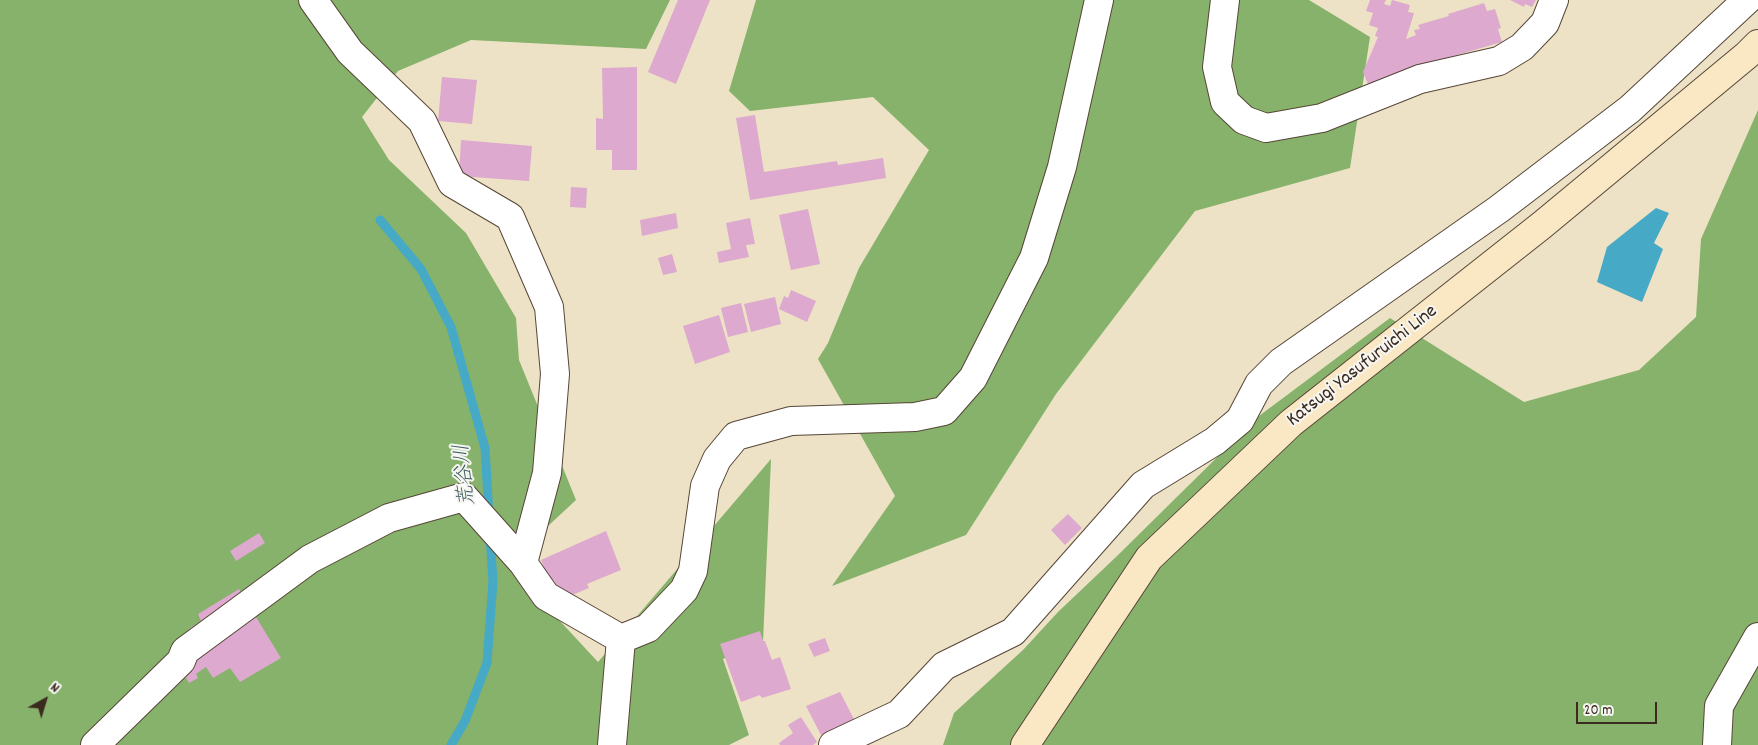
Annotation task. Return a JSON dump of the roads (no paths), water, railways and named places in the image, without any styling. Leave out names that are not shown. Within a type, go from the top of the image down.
[{"type":"main road","name":"Katsugi Yasufuruichi Line","points":[[1025,745],[1149,558],[1291,423],[1542,226],[1747,56],[1758,44]]},
{"type":"street","points":[[313,0],[350,52],[422,121],[452,182],[510,217],[549,307],[555,374],[547,473],[523,563]]},
{"type":"street","points":[[621,639],[648,628],[684,590],[693,571],[706,486],[717,460],[736,436],[791,421],[915,417],[944,411],[973,378],[1034,258],[1062,166],[1099,0]]},
{"type":"street","points":[[1225,0],[1217,67],[1225,102],[1244,120],[1266,128],[1322,118],[1420,79],[1499,61],[1522,47],[1545,23],[1554,0]]},
{"type":"street","points":[[833,745],[899,714],[944,666],[1013,632],[1143,485],[1215,442],[1240,420],[1260,384],[1281,362],[1499,209],[1630,109],[1747,0]]},
{"type":"street","points":[[95,745],[181,661],[185,651],[310,559],[388,518],[464,497],[523,563],[546,596],[621,639]]},
{"type":"street","points":[[1717,745],[1719,706],[1758,637]]},
{"type":"street","points":[[612,745],[621,639]]},
{"type":"water","points":[[1656,208],[1669,213],[1654,243],[1663,249],[1642,302],[1597,282],[1607,247]]},
{"type":"waterway","name":"荒谷川","points":[[380,220],[421,269],[451,327],[485,448],[489,515]]},
{"type":"waterway","name":"荒谷川","points":[[451,745],[465,721],[487,663],[493,581],[490,536]]}]
